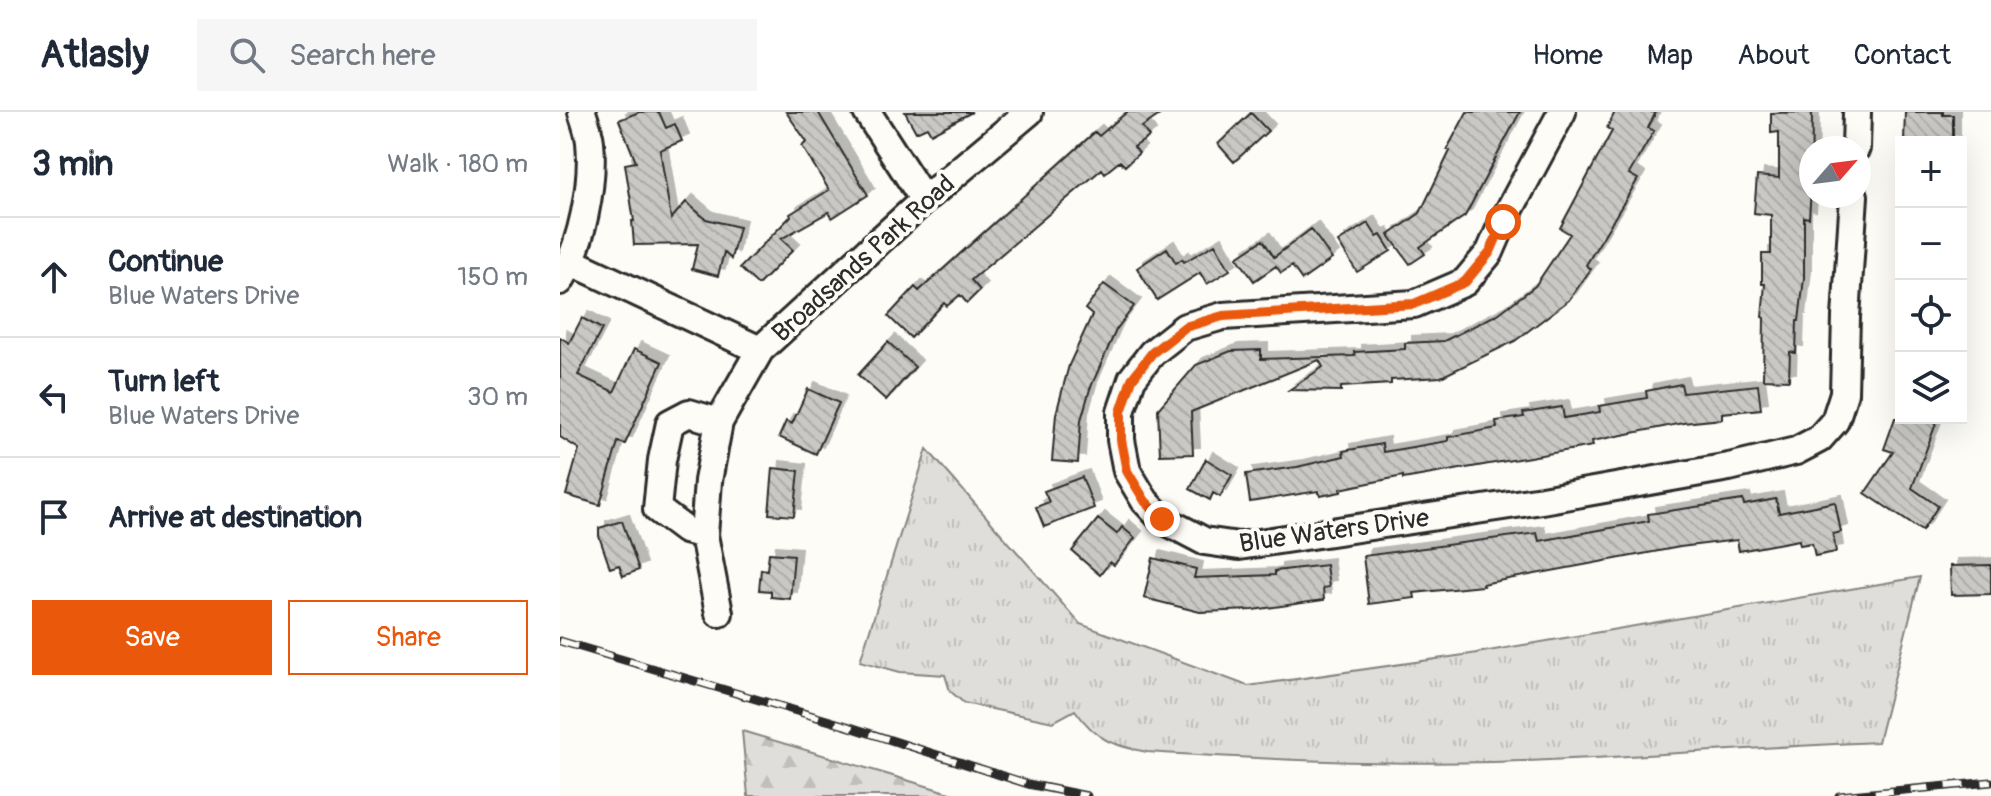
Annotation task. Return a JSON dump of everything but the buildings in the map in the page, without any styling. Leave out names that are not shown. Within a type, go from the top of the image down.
[{"type":"street","points":[[582,112],[590,138],[591,163],[582,219],[566,272],[760,350]]},
{"type":"street","points":[[867,112],[924,200]]},
{"type":"street","name":"Broadsands Park Road","points":[[719,613],[704,535],[708,481],[719,422],[760,350],[924,200],[1029,112]]},
{"type":"street","name":"Blue Waters Drive","points":[[1562,112],[1490,252],[1465,282],[1414,304],[1223,316],[1185,327],[1152,353],[1132,379],[1121,412],[1121,440],[1127,471],[1145,501],[1162,519],[1204,541],[1239,546],[1542,500],[1729,467],[1796,451],[1819,439],[1835,421],[1844,393],[1853,208]]},
{"type":"street","points":[[1856,136],[1857,112]]},
{"type":"street","points":[[704,535],[685,530],[657,509],[662,460],[670,423],[689,413],[719,422]]},
{"type":"green space","points":[[927,449],[1080,624],[1248,686],[1471,654],[1920,577],[1878,742],[1449,763],[1320,761],[1147,752],[1106,740],[1091,729],[1075,710],[1053,722],[964,703],[950,691],[945,675],[900,672],[860,661]]},
{"type":"green space","points":[[742,731],[960,796],[748,796]]},
{"type":"railway","points":[[560,641],[847,726],[1028,784],[1087,796]]},
{"type":"railway","points":[[1839,796],[1991,782]]},
{"type":"route","points":[[1162,519],[1145,501],[1127,471],[1121,440],[1121,412],[1132,379],[1152,353],[1185,327],[1223,316],[1414,304],[1465,282],[1490,252],[1503,222]]}]
